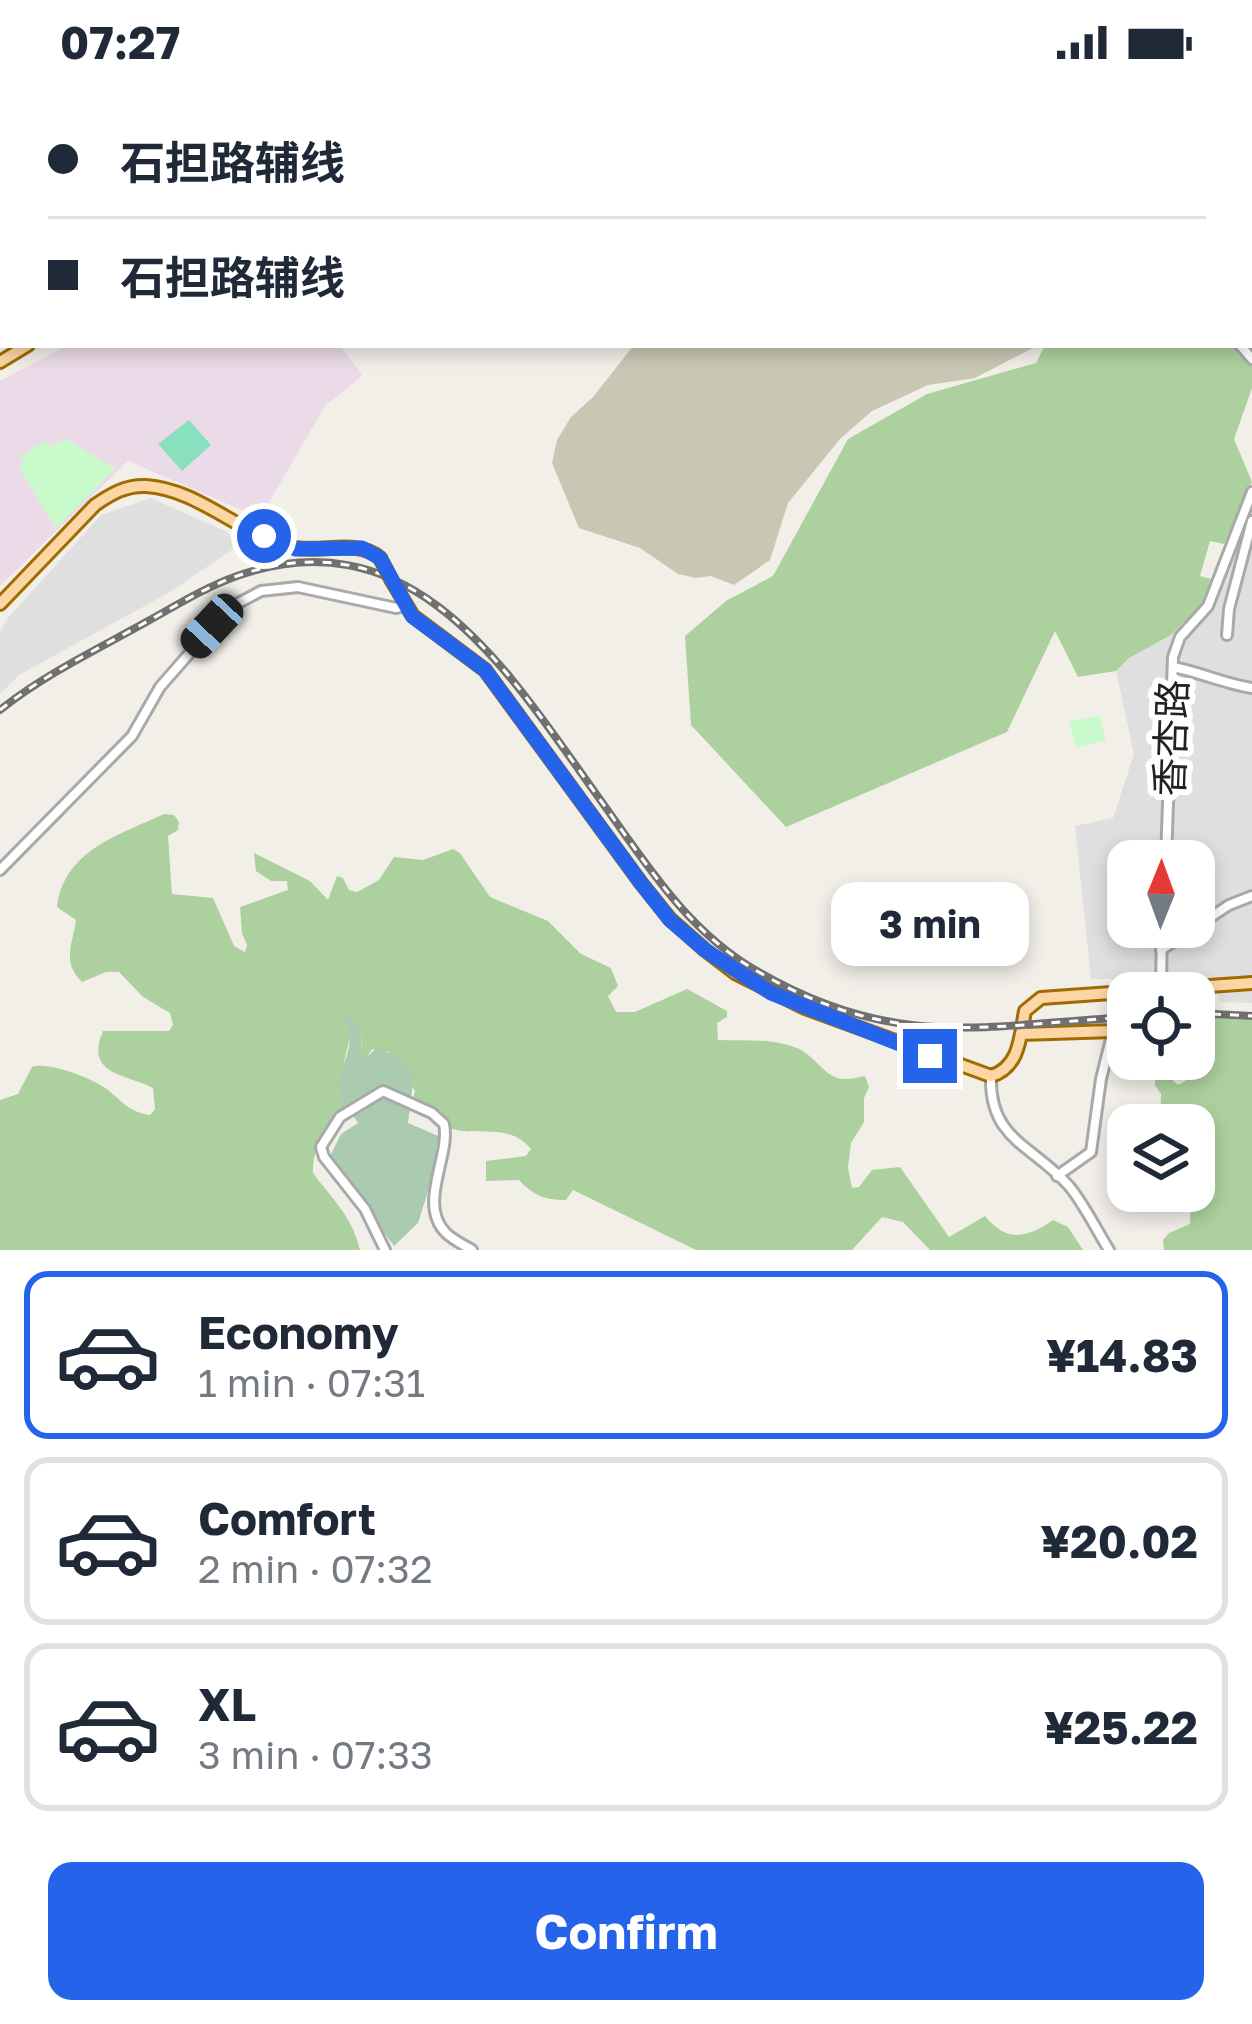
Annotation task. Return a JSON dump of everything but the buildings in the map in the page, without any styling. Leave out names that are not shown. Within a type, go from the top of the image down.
[{"type":"main road","points":[[0,604],[95,505],[111,494],[139,486],[181,496],[282,545],[311,550],[362,548],[380,558],[412,616],[485,670],[670,920],[735,973],[805,1008],[991,1076],[1011,1063],[1025,1011],[1041,998],[1107,993]]},
{"type":"main road","points":[[1215,985],[1252,983]]},
{"type":"main road","points":[[1021,1034],[1107,1031]]},
{"type":"street","name":"香杏路","points":[[1167,840],[1173,667],[1180,638],[1208,607],[1252,492]]},
{"type":"street","points":[[1227,635],[1229,609],[1252,521]]},
{"type":"street","points":[[0,869],[132,736],[160,687],[229,608],[261,591],[298,587],[405,606]]},
{"type":"street","points":[[1173,667],[1252,688]]},
{"type":"street","points":[[1161,972],[1161,950],[1229,905],[1252,896]]},
{"type":"street","points":[[1057,1175],[1091,1152],[1107,1055]]},
{"type":"street","points":[[991,1076],[990,1102],[1003,1126],[1069,1186],[1109,1250]]},
{"type":"street","points":[[385,1250],[377,1229],[321,1147],[340,1118],[383,1091],[433,1113],[444,1124],[446,1140],[436,1189],[438,1217],[446,1233],[472,1250]]},
{"type":"shaded area","points":[[62,348],[341,348],[363,375],[325,406],[260,518],[128,461],[0,586],[0,381]]},
{"type":"shaded area","points":[[632,348],[1033,348],[975,378],[928,385],[872,411],[840,439],[788,503],[770,560],[734,585],[711,576],[678,574],[640,548],[579,528],[552,463],[557,440],[571,417]]},
{"type":"shaded area","points":[[151,498],[227,532],[238,546],[170,592],[19,675],[0,694],[0,632],[7,619],[101,515]]},
{"type":"shaded area","points":[[1234,519],[1252,519],[1252,1003],[1219,1002],[1215,972],[1107,972],[1107,979],[1091,979],[1075,826],[1113,818],[1134,754],[1116,671],[1129,658],[1171,635],[1202,604]]},
{"type":"green space","points":[[1044,348],[1238,348],[1252,364],[1252,388],[1234,439],[1252,482],[1224,544],[1210,541],[1200,576],[1211,579],[1202,604],[1171,635],[1129,658],[1116,671],[1078,677],[1055,631],[1007,732],[786,827],[691,725],[685,636],[726,601],[773,576],[848,439],[927,394],[1036,363]]},
{"type":"green space","points":[[189,420],[211,445],[182,471],[158,444]]},
{"type":"green space","points":[[67,439],[115,469],[56,528],[19,468],[24,464],[20,456],[46,441],[50,446]]},
{"type":"green space","points":[[1100,715],[1106,740],[1076,748],[1069,722]]},
{"type":"green space","points":[[164,814],[174,815],[179,822],[178,830],[168,836],[172,894],[213,898],[234,946],[245,952],[240,907],[288,890],[287,881],[271,881],[256,871],[254,853],[310,881],[328,900],[337,876],[357,892],[379,880],[394,857],[423,860],[453,849],[490,897],[548,921],[581,954],[611,968],[618,986],[608,996],[616,1012],[635,1012],[687,989],[727,1011],[727,1017],[717,1023],[718,1040],[787,1045],[803,1051],[838,1078],[865,1076],[869,1087],[864,1122],[851,1143],[848,1168],[852,1188],[859,1187],[872,1170],[900,1167],[949,1237],[985,1216],[1001,1231],[1017,1235],[1053,1220],[1068,1227],[1083,1250],[930,1250],[903,1222],[882,1217],[852,1250],[696,1250],[573,1190],[566,1200],[558,1200],[540,1196],[519,1180],[486,1181],[486,1161],[526,1156],[531,1149],[515,1136],[450,1128],[411,1107],[415,1091],[390,1052],[372,1049],[367,1057],[361,1053],[362,1034],[351,1032],[339,1084],[345,1107],[318,1146],[313,1173],[347,1218],[360,1250],[0,1250],[0,1100],[18,1094],[32,1067],[82,1076],[137,1112],[150,1115],[155,1109],[153,1088],[103,1065],[99,1046],[103,1031],[169,1031],[173,1025],[170,1013],[143,997],[119,972],[82,982],[70,960],[76,920],[57,907],[70,871],[82,858]]},
{"type":"green space","points":[[349,1013],[362,1028],[361,1053],[367,1057],[376,1048],[388,1052],[414,1074],[408,1123],[443,1138],[436,1147],[440,1153],[418,1223],[394,1246],[329,1158],[341,1134],[358,1123],[342,1103],[339,1088],[350,1041],[344,1014]]},
{"type":"green space","points":[[1215,1018],[1252,1020],[1252,1250],[1164,1250],[1163,1240],[1190,1224],[1190,1212],[1215,1212],[1215,1104],[1161,1104],[1155,1080],[1172,1080],[1178,1085],[1187,1080],[1215,1080]]},
{"type":"railway","points":[[0,710],[72,662],[225,580],[300,562],[357,567],[407,586],[452,618],[493,658],[669,894],[709,936],[757,971],[851,1013],[895,1023],[982,1027],[1107,1018]]},
{"type":"railway","points":[[1215,1014],[1252,1016]]},
{"type":"route","points":[[264,536],[296,549],[362,548],[380,558],[412,616],[485,670],[670,920],[705,950],[771,993],[930,1056]]}]
